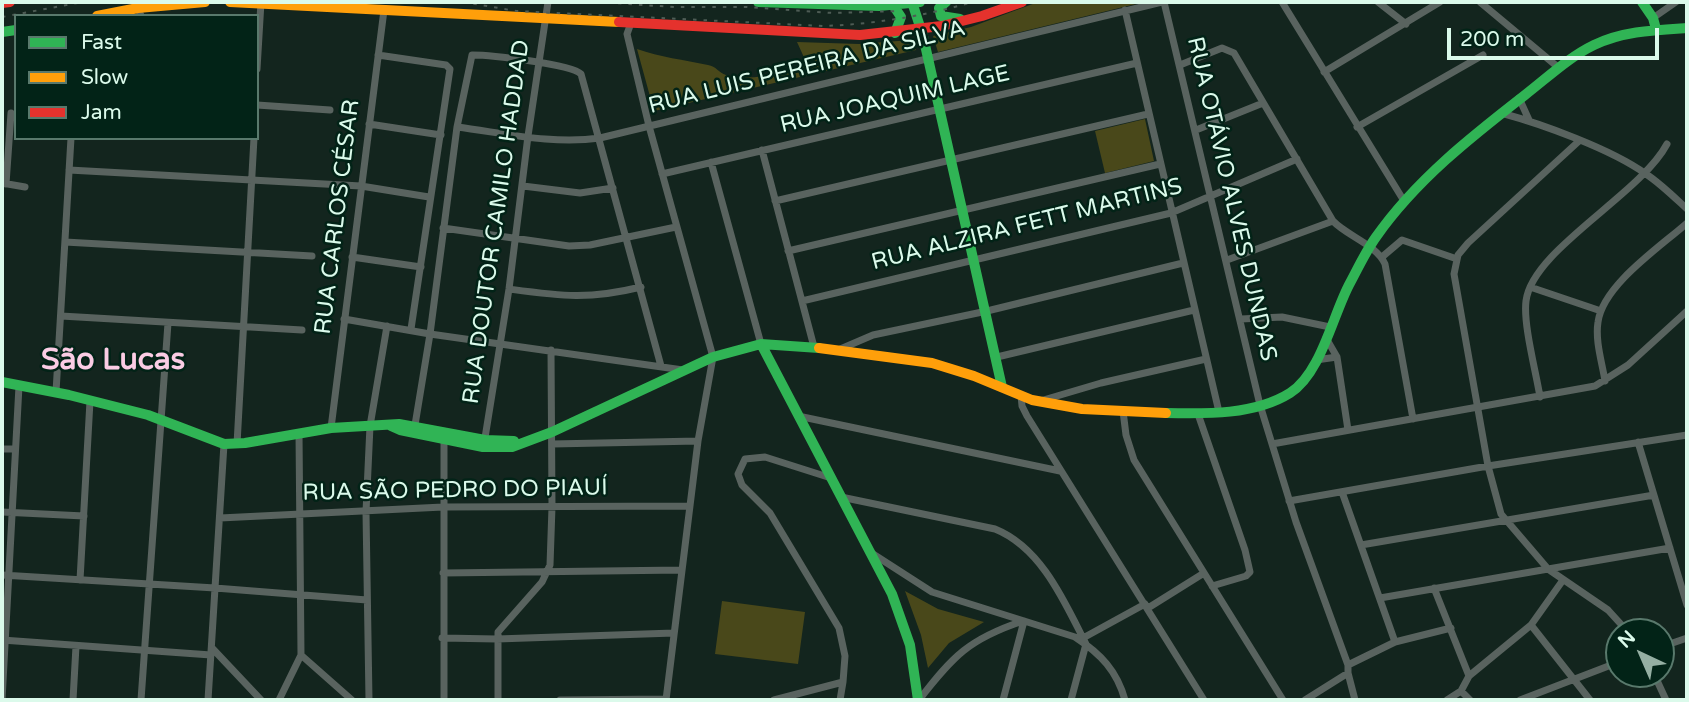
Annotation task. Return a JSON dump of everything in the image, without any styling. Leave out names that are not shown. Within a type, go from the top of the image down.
[{"type":"main road","points":[[2,3],[10,2]]},
{"type":"main road","points":[[109,14],[205,2]]},
{"type":"main road","points":[[230,2],[824,34],[922,31],[972,20],[1022,2]]},
{"type":"main road","points":[[468,14],[469,2]]},
{"type":"main road","points":[[758,2],[894,5],[915,2],[987,311],[1002,387]]},
{"type":"main road","points":[[946,2],[939,8],[941,16],[972,20]]},
{"type":"main road","points":[[1642,2],[1653,18],[1656,29]]},
{"type":"main road","points":[[894,5],[901,17],[895,33]]},
{"type":"main road","points":[[390,425],[400,430],[484,443],[520,442],[552,432],[713,357],[761,344],[814,347],[932,363],[1040,401],[1082,409],[1198,414],[1260,405],[1281,398],[1298,388],[1316,360],[1348,286],[1370,248],[1404,201],[1459,146],[1559,68],[1603,41],[1656,29],[1687,28]]},
{"type":"main road","points":[[761,344],[900,612],[911,649],[919,700]]},
{"type":"main road","points":[[2,383],[56,392],[161,420],[224,444],[331,428],[390,425],[415,425],[444,435]]},
{"type":"street","points":[[259,36],[261,2]]},
{"type":"street","name":"RUA DOUTOR CAMILO HADDAD","points":[[484,443],[509,289],[548,2]]},
{"type":"street","name":"RUA LUIS PEREIRA DA SILVA","points":[[457,127],[578,141],[600,138],[1163,2]]},
{"type":"street","name":"RUA OTÁVIO ALVES DUNDAS","points":[[1163,2],[1212,196],[1260,405],[1289,500],[1348,669],[1355,700]]},
{"type":"street","points":[[1282,2],[1404,201]]},
{"type":"street","points":[[1378,2],[1406,24]]},
{"type":"street","points":[[1324,72],[1440,2]]},
{"type":"street","points":[[1480,2],[1559,68]]},
{"type":"street","points":[[1653,18],[1676,2]]},
{"type":"street","name":"RUA CARLOS CÉSAR","points":[[331,428],[383,10]]},
{"type":"street","points":[[1125,10],[1219,412]]},
{"type":"street","points":[[560,700],[666,699],[698,441],[713,357],[649,126],[627,34],[631,23]]},
{"type":"street","points":[[1180,65],[1216,50],[1228,49],[1234,53],[1333,220],[1350,236],[1382,257],[1413,419]]},
{"type":"street","points":[[378,55],[446,65],[450,68],[411,329]]},
{"type":"street","points":[[415,425],[430,334],[457,127],[472,55],[572,68],[581,74],[661,366]]},
{"type":"street","points":[[1357,127],[1483,55]]},
{"type":"street","name":"RUA JOAQUIM LAGE","points":[[662,174],[1137,63]]},
{"type":"street","points":[[1519,99],[1529,120]]},
{"type":"street","points":[[1196,130],[1263,103]]},
{"type":"street","points":[[259,105],[330,110]]},
{"type":"street","points":[[2,112],[14,114],[4,183],[25,187]]},
{"type":"street","points":[[1500,113],[1529,120],[1644,172],[1687,209]]},
{"type":"street","points":[[775,201],[1148,114]]},
{"type":"street","points":[[369,124],[441,135]]},
{"type":"street","points":[[56,392],[71,140]]},
{"type":"street","points":[[237,444],[254,140]]},
{"type":"street","points":[[1579,141],[1468,243],[1457,259],[1454,274],[1488,466],[1496,501],[1505,521],[1548,569],[1608,610],[1615,618]]},
{"type":"street","points":[[1541,397],[1525,304],[1530,286],[1543,264],[1644,172],[1667,144]]},
{"type":"street","points":[[762,150],[814,347]]},
{"type":"street","name":"RUA ALZIRA FETT MARTINS","points":[[802,301],[1171,213],[1297,159]]},
{"type":"street","points":[[711,162],[761,344]]},
{"type":"street","points":[[788,251],[1160,164]]},
{"type":"street","points":[[69,170],[361,186],[429,197]]},
{"type":"street","points":[[523,187],[569,193],[613,188]]},
{"type":"street","points":[[1227,260],[1333,220]]},
{"type":"street","points":[[1605,381],[1597,337],[1601,311],[1609,295],[1687,223]]},
{"type":"street","points":[[443,228],[569,246],[590,245],[676,227]]},
{"type":"street","points":[[1382,257],[1402,240],[1457,259]]},
{"type":"street","points":[[65,243],[312,256]]},
{"type":"street","points":[[352,257],[421,267]]},
{"type":"street","points":[[837,350],[873,335],[987,311],[1183,262]]},
{"type":"street","points":[[509,289],[580,297],[616,293],[641,286]]},
{"type":"street","points":[[1530,286],[1601,311]]},
{"type":"street","points":[[997,356],[1194,310]]},
{"type":"street","points":[[1272,444],[1576,391],[1605,381],[1638,356],[1687,311]]},
{"type":"street","points":[[61,317],[302,330]]},
{"type":"street","points":[[1241,320],[1282,317],[1330,327]]},
{"type":"street","points":[[344,319],[683,370]]},
{"type":"street","points":[[141,700],[168,323]]},
{"type":"street","points":[[369,700],[366,512],[370,426],[387,326]]},
{"type":"street","points":[[1326,338],[1337,357],[1348,430]]},
{"type":"street","points":[[498,700],[497,639],[502,626],[548,572],[551,554],[551,350]]},
{"type":"street","points":[[1316,360],[1337,357]]},
{"type":"street","points":[[1040,401],[1101,383],[1206,359]]},
{"type":"street","points":[[2,700],[5,575],[12,512],[19,386]]},
{"type":"street","points":[[1021,395],[1024,410],[1060,471],[1204,700]]},
{"type":"street","points":[[80,580],[90,401]]},
{"type":"street","points":[[1123,411],[1126,435],[1134,460],[1283,700]]},
{"type":"street","points":[[1198,414],[1245,550],[1250,572],[1246,576],[1212,586]]},
{"type":"street","points":[[798,416],[1060,471]]},
{"type":"street","points":[[279,700],[301,655],[299,433]]},
{"type":"street","points":[[444,435],[444,700]]},
{"type":"street","points":[[1289,500],[1687,435]]},
{"type":"street","points":[[552,444],[698,441]]},
{"type":"street","points":[[1638,442],[1687,605]]},
{"type":"street","points":[[208,700],[224,444]]},
{"type":"street","points":[[2,449],[15,449]]},
{"type":"street","points":[[831,478],[758,457],[745,459],[738,474],[742,485],[762,504],[777,524],[839,628],[845,656],[840,700]]},
{"type":"street","points":[[1342,492],[1395,642]]},
{"type":"street","points":[[1361,545],[1654,495]]},
{"type":"street","points":[[841,497],[978,524],[1007,534],[1026,549],[1051,580],[1085,641],[1104,659],[1116,676],[1125,700]]},
{"type":"street","name":"RUA SÃO PEDRO DO PIAUÍ","points":[[220,518],[443,507],[690,506]]},
{"type":"street","points":[[2,512],[84,516]]},
{"type":"street","points":[[1380,598],[1670,548]]},
{"type":"street","points":[[872,554],[932,592],[1085,641]]},
{"type":"street","points":[[443,573],[682,570]]},
{"type":"street","points":[[1071,700],[1085,641],[1204,573]]},
{"type":"street","points":[[5,575],[367,600]]},
{"type":"street","points":[[1447,700],[1461,691],[1469,677],[1531,625],[1563,580]]},
{"type":"street","points":[[1434,587],[1469,677]]},
{"type":"street","points":[[919,700],[965,647],[998,630],[1024,621]]},
{"type":"street","points":[[1003,700],[1024,621]]},
{"type":"street","points":[[1531,625],[1574,678],[1586,698]]},
{"type":"street","points":[[1305,700],[1348,669],[1395,642],[1451,628]]},
{"type":"street","points":[[442,638],[497,639],[674,633]]},
{"type":"street","points":[[4,640],[76,646],[211,651],[261,700]]},
{"type":"street","points":[[73,700],[76,646]]},
{"type":"street","points":[[301,655],[352,700]]},
{"type":"street","points":[[1520,700],[1605,667]]},
{"type":"street","points":[[775,700],[842,682]]},
{"type":"street","points":[[1461,691],[1470,700]]},
{"type":"shaded area","points":[[1038,2],[1144,2],[938,52],[933,36],[971,27]]},
{"type":"shaded area","points":[[911,40],[916,50],[654,111],[637,49],[711,66],[726,75],[747,78],[807,64],[797,42],[859,44]]},
{"type":"shaded area","points":[[1145,119],[1154,161],[1105,173],[1095,131]]},
{"type":"shaded area","points":[[905,591],[938,609],[984,622],[949,643],[928,668],[921,635]]},
{"type":"shaded area","points":[[722,601],[805,612],[798,664],[715,654]]},
{"type":"railway","points":[[18,14],[83,2]]},
{"type":"railway","points":[[463,2],[516,11],[824,26],[899,18],[973,2]]},
{"type":"railway","points":[[597,2],[833,13],[900,11]]},
{"type":"railway","points":[[2,17],[14,15]]},
{"type":"traffic: fast","points":[[758,2],[879,6],[920,2]]},
{"type":"traffic: fast","points":[[912,2],[923,36],[1002,387]]},
{"type":"traffic: fast","points":[[946,2],[939,8],[941,16],[960,19]]},
{"type":"traffic: fast","points":[[1642,2],[1653,18],[1656,29]]},
{"type":"traffic: fast","points":[[893,5],[901,17],[895,33]]},
{"type":"traffic: fast","points":[[1166,413],[1230,412],[1261,406],[1290,393],[1301,384],[1318,358],[1344,296],[1372,242],[1392,216],[1445,160],[1558,68],[1585,50],[1605,40],[1628,34],[1687,28]]},
{"type":"traffic: fast","points":[[2,32],[14,30]]},
{"type":"traffic: fast","points":[[761,344],[892,594],[910,645],[918,700]]},
{"type":"traffic: fast","points":[[391,426],[483,447],[512,447],[552,432],[713,357],[761,344],[819,348]]},
{"type":"traffic: fast","points":[[2,382],[148,415],[224,444],[245,443],[331,428],[399,424],[485,440],[514,441]]},
{"type":"traffic: slow","points":[[107,14],[138,8],[205,2]]},
{"type":"traffic: slow","points":[[230,2],[619,22]]},
{"type":"traffic: slow","points":[[819,348],[932,363],[974,376],[1032,400],[1082,409],[1166,413]]},
{"type":"traffic: jam","points":[[2,3],[10,2]]},
{"type":"traffic: jam","points":[[619,22],[860,35],[942,26],[1022,2]]},
{"type":"district","name":"São Lucas","points":[[113,361]]}]
